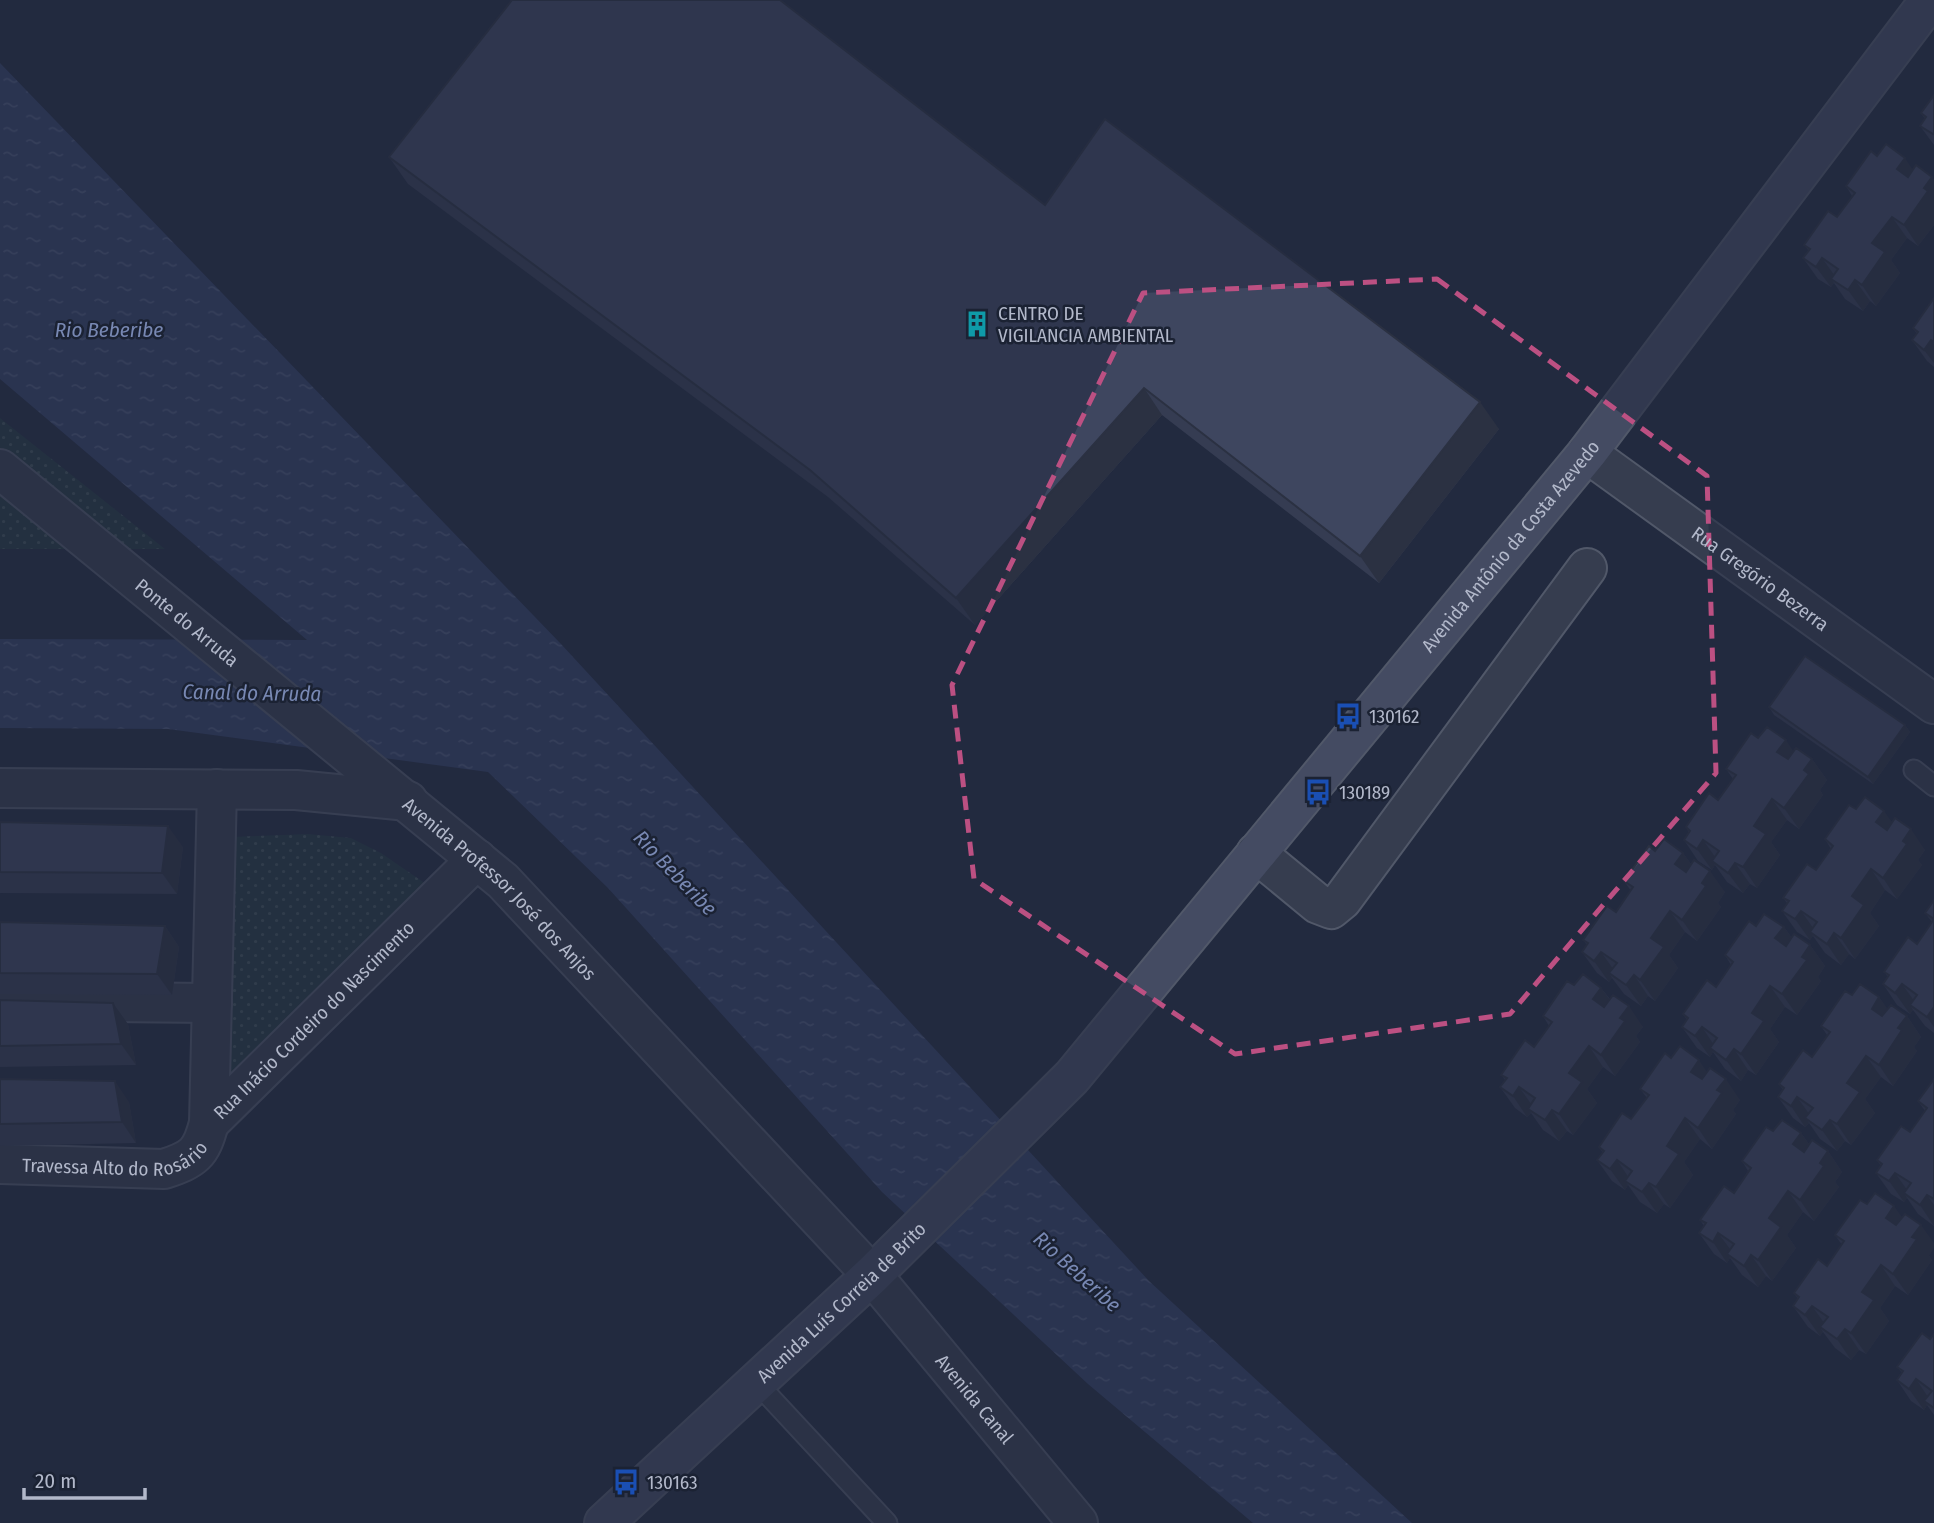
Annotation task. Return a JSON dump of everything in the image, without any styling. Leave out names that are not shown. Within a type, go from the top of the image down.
[{"type":"main road","name":"Avenida Antônio da Costa Azevedo","points":[[1065,1085],[1587,453],[1930,0]]},
{"type":"main road","name":"Avenida Luís Correia de Brito","points":[[604,1523],[883,1263],[1065,1085]]},
{"type":"street","name":"Rua Gregório Bezerra","points":[[1587,453],[1934,704]]},
{"type":"street","name":"Ponte do Arruda","points":[[0,469],[16,497],[63,521],[408,801]]},
{"type":"street","points":[[1256,853],[1318,904],[1331,909],[1342,900],[1587,568]]},
{"type":"street","name":"Avenida Professor José dos Anjos","points":[[0,789],[296,790],[408,801],[503,881],[883,1263]]},
{"type":"street","name":"Rua Inácio Cordeiro do Nascimento","points":[[209,1123],[217,789]]},
{"type":"street","name":"Rua Inácio Cordeiro do Nascimento","points":[[209,1123],[477,859]]},
{"type":"street","points":[[0,1001],[212,1003]]},
{"type":"street","name":"Travessa Alto do Rosário","points":[[0,1164],[164,1169],[189,1160],[203,1145],[209,1123]]},
{"type":"street","name":"Avenida Canal","points":[[883,1263],[1078,1523]]},
{"type":"lane","points":[[1914,770],[1934,786]]},
{"type":"lane","points":[[755,1382],[887,1523]]},
{"type":"highlighted area","points":[[1437,279],[1707,476],[1716,773],[1510,1014],[1235,1054],[974,879],[952,685],[1143,293]]},
{"type":"shaded area","points":[[0,418],[165,549],[0,549]]},
{"type":"shaded area","points":[[308,834],[351,838],[381,853],[432,888],[222,1094],[229,837]]},
{"type":"water","name":"Rio Beberibe","points":[[0,63],[561,644],[1149,1281],[1412,1523],[1253,1523],[1088,1384],[882,1192],[608,888],[488,772],[168,729],[0,728],[0,639],[307,640],[0,379]]},
{"type":"building","name":"CENTRO DE VIGILANCIA AMBIENTAL","points":[[512,0],[780,0],[1045,205],[1105,119],[1480,402],[1360,556],[1144,388],[956,598],[810,470],[389,157]]},
{"type":"building","points":[[1934,95],[1933,134],[1920,126],[1926,117],[1921,113]]},
{"type":"building","points":[[1886,144],[1905,158],[1897,169],[1908,177],[1916,165],[1932,177],[1924,188],[1928,191],[1904,225],[1892,217],[1872,243],[1885,252],[1862,285],[1855,280],[1848,290],[1831,279],[1838,269],[1822,258],[1816,267],[1803,258],[1810,249],[1804,245],[1828,211],[1837,217],[1855,193],[1846,186],[1871,151],[1877,156]]},
{"type":"building","points":[[1934,298],[1934,342],[1931,340],[1924,350],[1912,340],[1918,332],[1913,328]]},
{"type":"building","points":[[1805,656],[1905,725],[1868,777],[1769,707]]},
{"type":"building","points":[[1767,727],[1786,740],[1777,752],[1788,759],[1796,748],[1812,759],[1804,770],[1809,774],[1784,808],[1772,799],[1754,826],[1766,834],[1743,867],[1735,863],[1728,873],[1712,861],[1719,851],[1703,840],[1697,849],[1684,840],[1690,831],[1686,827],[1709,793],[1718,800],[1736,775],[1726,769],[1751,733],[1758,738]]},
{"type":"building","points":[[1865,797],[1884,811],[1876,822],[1887,830],[1895,818],[1911,829],[1903,841],[1907,844],[1883,878],[1871,869],[1852,896],[1864,905],[1841,938],[1834,933],[1827,944],[1810,932],[1817,922],[1801,911],[1795,919],[1782,911],[1789,901],[1783,898],[1807,864],[1816,870],[1833,846],[1825,839],[1849,805],[1856,809]]},
{"type":"building","points":[[0,822],[168,826],[162,873],[0,872]]},
{"type":"building","points":[[1664,839],[1683,853],[1675,864],[1686,872],[1694,860],[1710,871],[1702,883],[1706,886],[1682,920],[1670,911],[1651,938],[1664,947],[1640,980],[1634,975],[1626,985],[1609,973],[1617,963],[1601,952],[1594,961],[1582,952],[1588,943],[1583,940],[1607,906],[1616,912],[1633,887],[1624,881],[1649,846],[1655,851]]},
{"type":"building","points":[[1934,900],[1934,919],[1925,913]]},
{"type":"building","points":[[1764,914],[1784,927],[1775,938],[1786,946],[1794,934],[1810,945],[1802,957],[1807,960],[1782,994],[1770,986],[1752,1013],[1764,1021],[1741,1054],[1734,1049],[1726,1060],[1710,1048],[1717,1038],[1702,1027],[1695,1036],[1682,1027],[1688,1018],[1683,1014],[1707,980],[1716,987],[1733,962],[1725,955],[1749,921],[1756,926]]},
{"type":"building","points":[[1934,919],[1934,1007],[1927,1017],[1910,1005],[1917,995],[1902,984],[1895,993],[1883,984],[1889,975],[1884,972],[1908,937],[1917,944]]},
{"type":"building","points":[[0,922],[165,926],[157,974],[0,973]]},
{"type":"building","points":[[1583,974],[1601,988],[1593,999],[1604,1007],[1613,995],[1629,1006],[1620,1018],[1625,1021],[1601,1055],[1589,1046],[1569,1073],[1582,1082],[1559,1114],[1552,1110],[1545,1120],[1528,1109],[1535,1098],[1519,1087],[1513,1096],[1500,1087],[1507,1078],[1501,1075],[1525,1040],[1534,1047],[1552,1022],[1543,1016],[1567,981],[1574,985]]},
{"type":"building","points":[[1860,984],[1879,997],[1872,1009],[1882,1016],[1891,1005],[1907,1016],[1898,1028],[1902,1030],[1879,1065],[1866,1056],[1847,1083],[1860,1092],[1837,1124],[1830,1120],[1822,1130],[1805,1118],[1813,1108],[1797,1097],[1791,1106],[1778,1097],[1784,1088],[1779,1084],[1803,1050],[1812,1057],[1830,1032],[1821,1026],[1845,991],[1852,995]]},
{"type":"building","points":[[0,1000],[113,1003],[121,1044],[0,1046]]},
{"type":"building","points":[[1680,1046],[1699,1060],[1691,1072],[1702,1079],[1710,1068],[1726,1079],[1717,1090],[1722,1093],[1698,1128],[1685,1118],[1667,1146],[1679,1154],[1656,1187],[1649,1183],[1642,1192],[1625,1181],[1632,1171],[1617,1160],[1610,1169],[1597,1160],[1604,1151],[1599,1147],[1622,1113],[1631,1119],[1649,1095],[1640,1089],[1665,1053],[1671,1058]]},
{"type":"building","points":[[0,1079],[115,1081],[122,1122],[0,1124]]},
{"type":"building","points":[[1934,1079],[1934,1199],[1927,1195],[1920,1205],[1904,1193],[1911,1183],[1895,1173],[1889,1181],[1876,1173],[1882,1164],[1877,1160],[1901,1126],[1910,1132],[1927,1108],[1918,1101]]},
{"type":"building","points":[[1782,1120],[1801,1133],[1793,1144],[1804,1152],[1812,1140],[1828,1151],[1820,1163],[1824,1166],[1800,1200],[1788,1191],[1769,1218],[1781,1227],[1758,1260],[1751,1255],[1744,1266],[1727,1254],[1734,1244],[1718,1233],[1713,1242],[1699,1233],[1706,1223],[1700,1220],[1724,1186],[1734,1193],[1751,1168],[1742,1161],[1766,1127],[1773,1131]]},
{"type":"building","points":[[1875,1193],[1894,1206],[1886,1218],[1896,1225],[1905,1214],[1921,1225],[1912,1237],[1917,1239],[1893,1274],[1881,1265],[1862,1292],[1874,1300],[1851,1333],[1845,1329],[1837,1339],[1820,1327],[1828,1317],[1812,1306],[1805,1315],[1793,1306],[1799,1297],[1794,1293],[1818,1259],[1827,1266],[1844,1241],[1835,1235],[1860,1200],[1867,1204]]},
{"type":"building","points":[[1922,1333],[1930,1339],[1934,1334],[1934,1408],[1924,1401],[1932,1391],[1916,1379],[1909,1389],[1897,1380],[1903,1371],[1897,1367]]},
{"type":"place","name":"CENTRO DE VIGILANCIA AMBIENTAL","points":[[977,324]]},
{"type":"place","name":"130162","points":[[1348,716]]},
{"type":"place","name":"130189","points":[[1318,792]]},
{"type":"place","name":"130163","points":[[626,1482]]},
{"type":"water label","name":"Canal do Arruda","points":[[252,693]]}]
